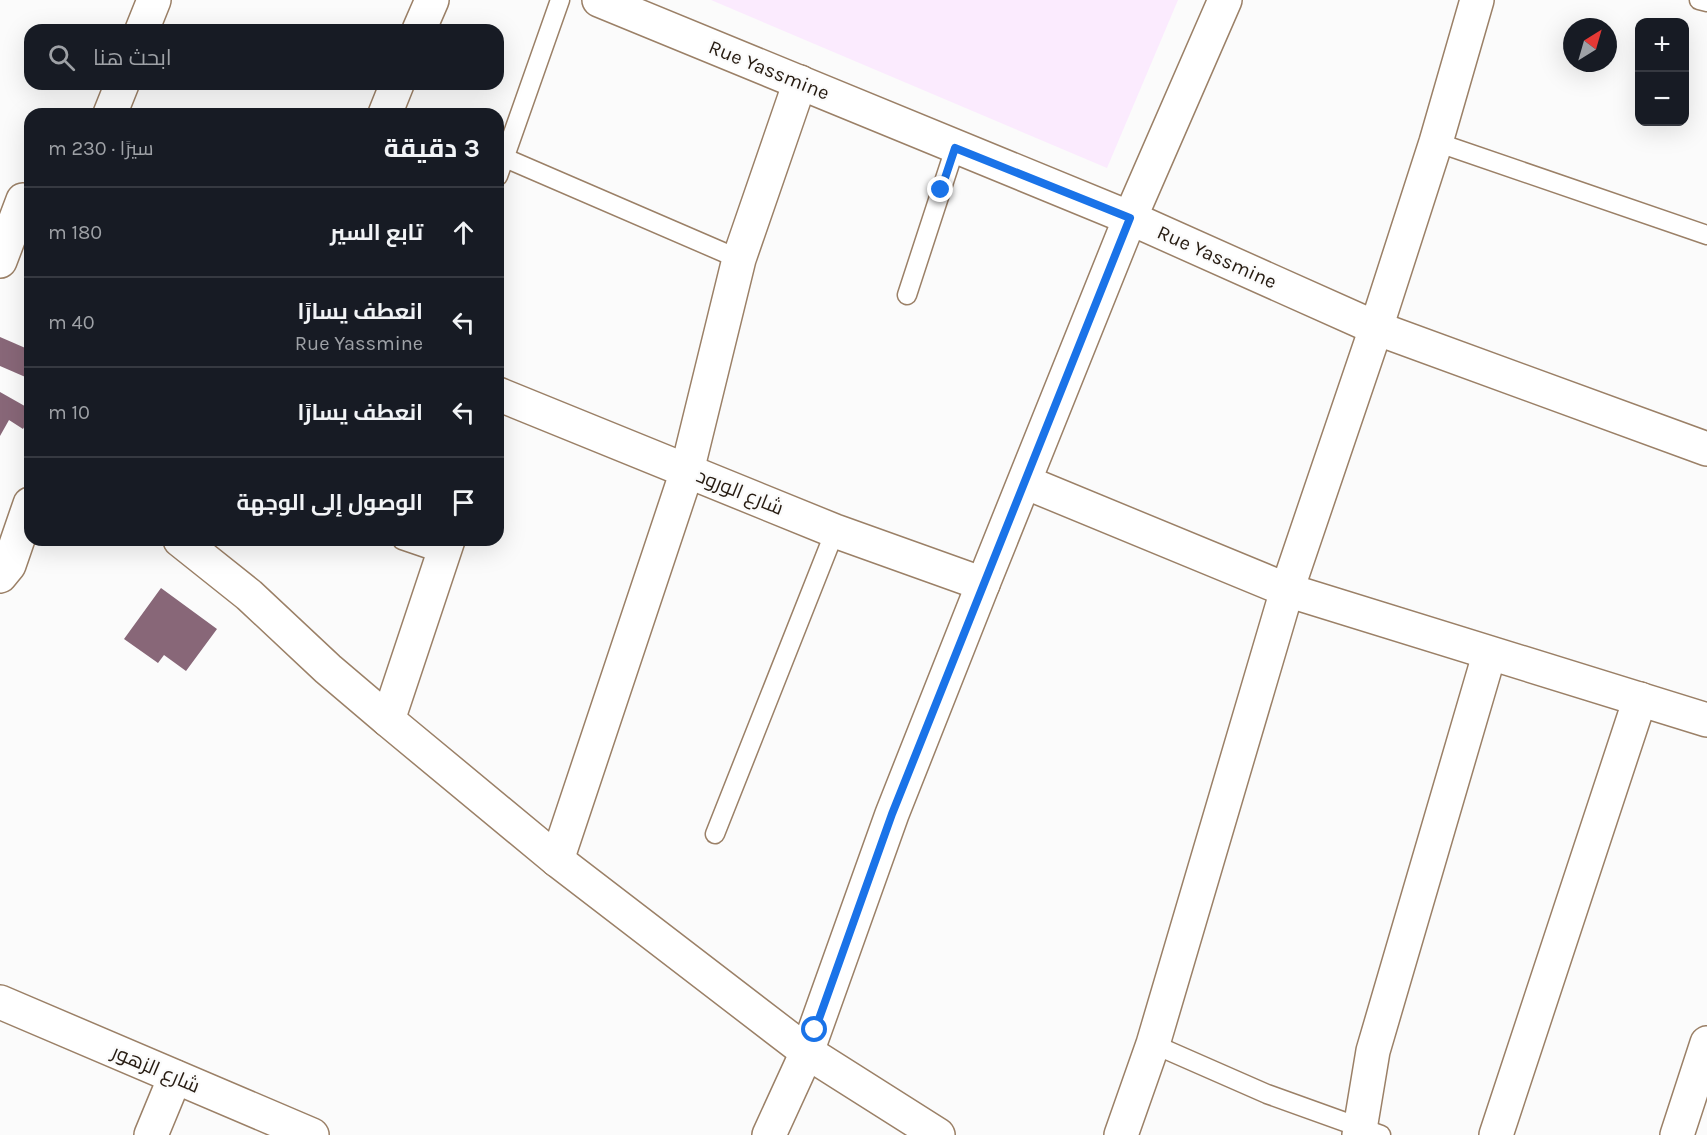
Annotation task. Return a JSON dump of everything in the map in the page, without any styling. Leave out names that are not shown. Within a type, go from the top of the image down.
[{"type":"street","points":[[144,24],[154,0]]},
{"type":"street","points":[[422,24],[432,0]]},
{"type":"street","name":"Rue Yassmine","points":[[599,0],[1130,218],[1376,328],[1707,449]]},
{"type":"street","points":[[769,1135],[807,1052],[892,814],[1130,218],[1225,0]]},
{"type":"street","points":[[1121,1135],[1153,1044],[1287,590],[1436,142],[1477,0]]},
{"type":"street","points":[[557,860],[687,471],[739,259],[800,82]]},
{"type":"street","points":[[113,108],[120,90]]},
{"type":"street","points":[[387,108],[395,90]]},
{"type":"street","points":[[0,261],[18,198]]},
{"type":"street","name":"شارع الورود","points":[[504,396],[835,531],[983,585]]},
{"type":"street","points":[[1025,482],[1287,590],[1489,655],[1707,720]]},
{"type":"street","points":[[0,576],[9,565],[24,521]]},
{"type":"street","points":[[191,546],[249,595],[328,669],[557,860],[807,1052],[938,1135]]},
{"type":"street","points":[[388,720],[446,547]]},
{"type":"street","points":[[1366,1133],[1373,1051],[1489,655]]},
{"type":"street","points":[[1496,1135],[1640,699]]},
{"type":"street","name":"شارع الزهور","points":[[0,1002],[312,1135]]},
{"type":"street","points":[[1677,1135],[1707,1043]]},
{"type":"street","points":[[151,1135],[176,1077]]},
{"type":"lane","points":[[560,0],[505,158],[739,259]]},
{"type":"lane","points":[[1699,0],[1707,2]]},
{"type":"lane","points":[[1436,142],[1707,235]]},
{"type":"lane","points":[[907,295],[955,148]]},
{"type":"lane","points":[[715,834],[835,531]]},
{"type":"lane","points":[[1153,1044],[1267,1094],[1366,1133]]},
{"type":"shaded area","points":[[711,0],[1178,0],[1107,168]]},
{"type":"building","points":[[0,337],[24,347],[24,376],[0,366]]},
{"type":"building","points":[[0,392],[24,406],[24,427],[23,429],[9,420],[0,436]]},
{"type":"building","points":[[161,588],[217,629],[186,671],[164,655],[158,663],[124,639]]},
{"type":"route","points":[[815,1030],[892,814],[1130,218],[955,148],[941,190]]}]
